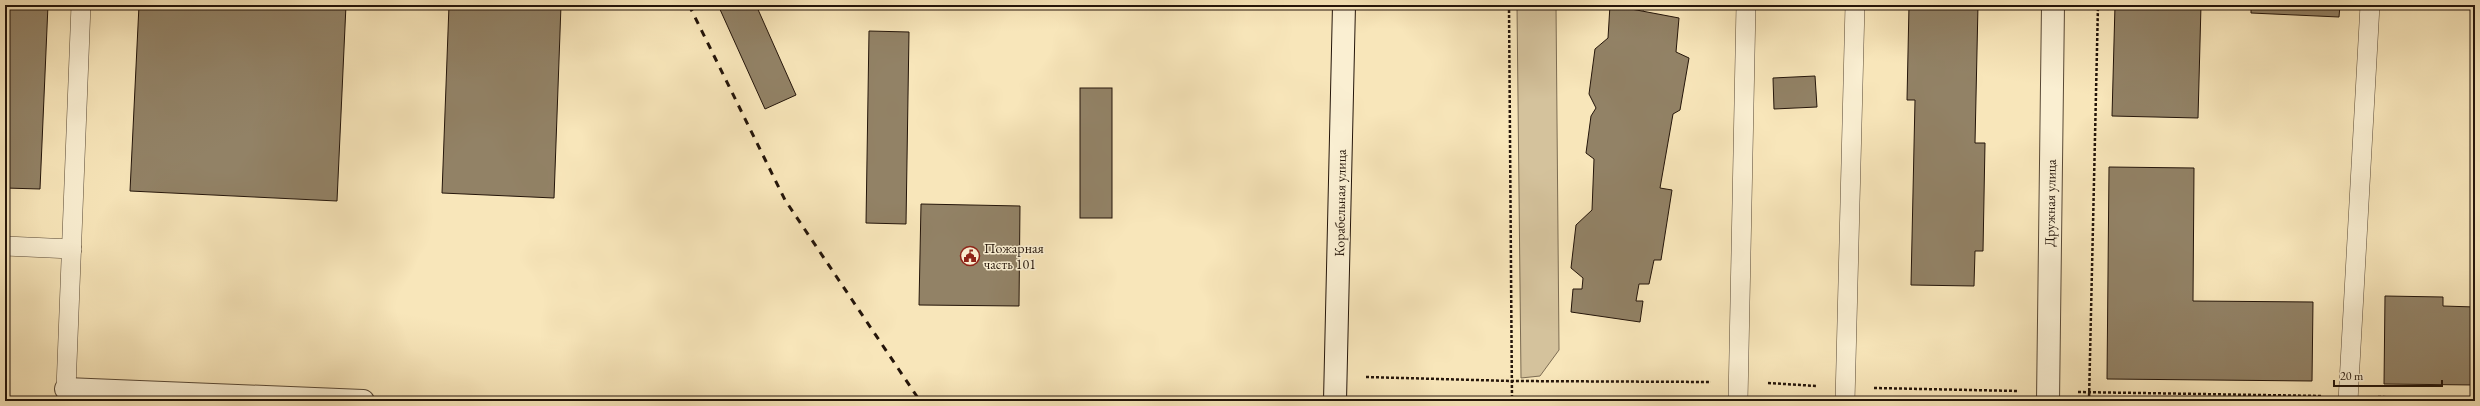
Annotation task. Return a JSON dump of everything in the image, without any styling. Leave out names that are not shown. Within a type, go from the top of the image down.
[{"type":"street","name":"Корабельная улица","points":[[1335,401],[1344,5]]},
{"type":"street","name":"Дружная улица","points":[[2048,396],[2053,5]]},
{"type":"street","points":[[66,389],[363,401]]},
{"type":"lane","points":[[66,389],[81,5]]},
{"type":"lane","points":[[1738,401],[1740,382],[1746,5]]},
{"type":"lane","points":[[1845,394],[1855,5]]},
{"type":"lane","points":[[2348,399],[2370,5]]},
{"type":"lane","points":[[5,246],[72,249]]},
{"type":"path","points":[[1509,5],[1512,401]]},
{"type":"path","points":[[2089,401],[2098,5]]},
{"type":"path","points":[[1336,376],[1512,381],[1740,382],[1845,394],[2048,396],[2089,392],[2348,399],[2475,399]]},
{"type":"shaded area","points":[[1517,5],[1556,5],[1559,350],[1540,376],[1521,378]]},
{"type":"building","points":[[5,5],[48,5],[40,189],[5,188]]},
{"type":"building","points":[[139,5],[346,5],[337,201],[130,191]]},
{"type":"building","points":[[449,5],[561,5],[554,198],[442,193]]},
{"type":"building","points":[[718,5],[756,5],[796,95],[765,109]]},
{"type":"building","points":[[1610,5],[1679,18],[1676,52],[1689,58],[1680,110],[1673,114],[1660,188],[1672,190],[1661,260],[1654,260],[1649,284],[1639,284],[1636,301],[1643,301],[1640,322],[1571,312],[1573,289],[1582,289],[1583,278],[1571,268],[1576,225],[1592,210],[1594,159],[1586,153],[1591,116],[1596,108],[1589,94],[1595,49],[1608,38]]},
{"type":"building","points":[[1616,5],[1645,5],[1644,10]]},
{"type":"building","points":[[1909,5],[1978,5],[1975,143],[1985,143],[1983,251],[1975,251],[1974,286],[1911,285],[1915,100],[1907,100]]},
{"type":"building","points":[[2115,5],[2201,5],[2198,118],[2112,116]]},
{"type":"building","points":[[2251,5],[2340,5],[2339,17],[2251,13]]},
{"type":"building","points":[[869,31],[909,32],[906,224],[866,223]]},
{"type":"building","points":[[1815,76],[1817,107],[1774,109],[1773,78]]},
{"type":"building","points":[[1080,88],[1112,88],[1112,218],[1080,218]]},
{"type":"building","points":[[2109,167],[2194,168],[2193,301],[2313,302],[2312,381],[2107,379]]},
{"type":"building","name":"Пожарная часть 101","points":[[921,204],[1020,206],[1019,306],[919,305]]},
{"type":"building","points":[[2385,296],[2443,297],[2443,306],[2475,307],[2475,385],[2384,384]]},
{"type":"railway","points":[[689,5],[785,200],[920,401]]},
{"type":"place","name":"Пожарная часть 101","points":[[970,256]]}]
